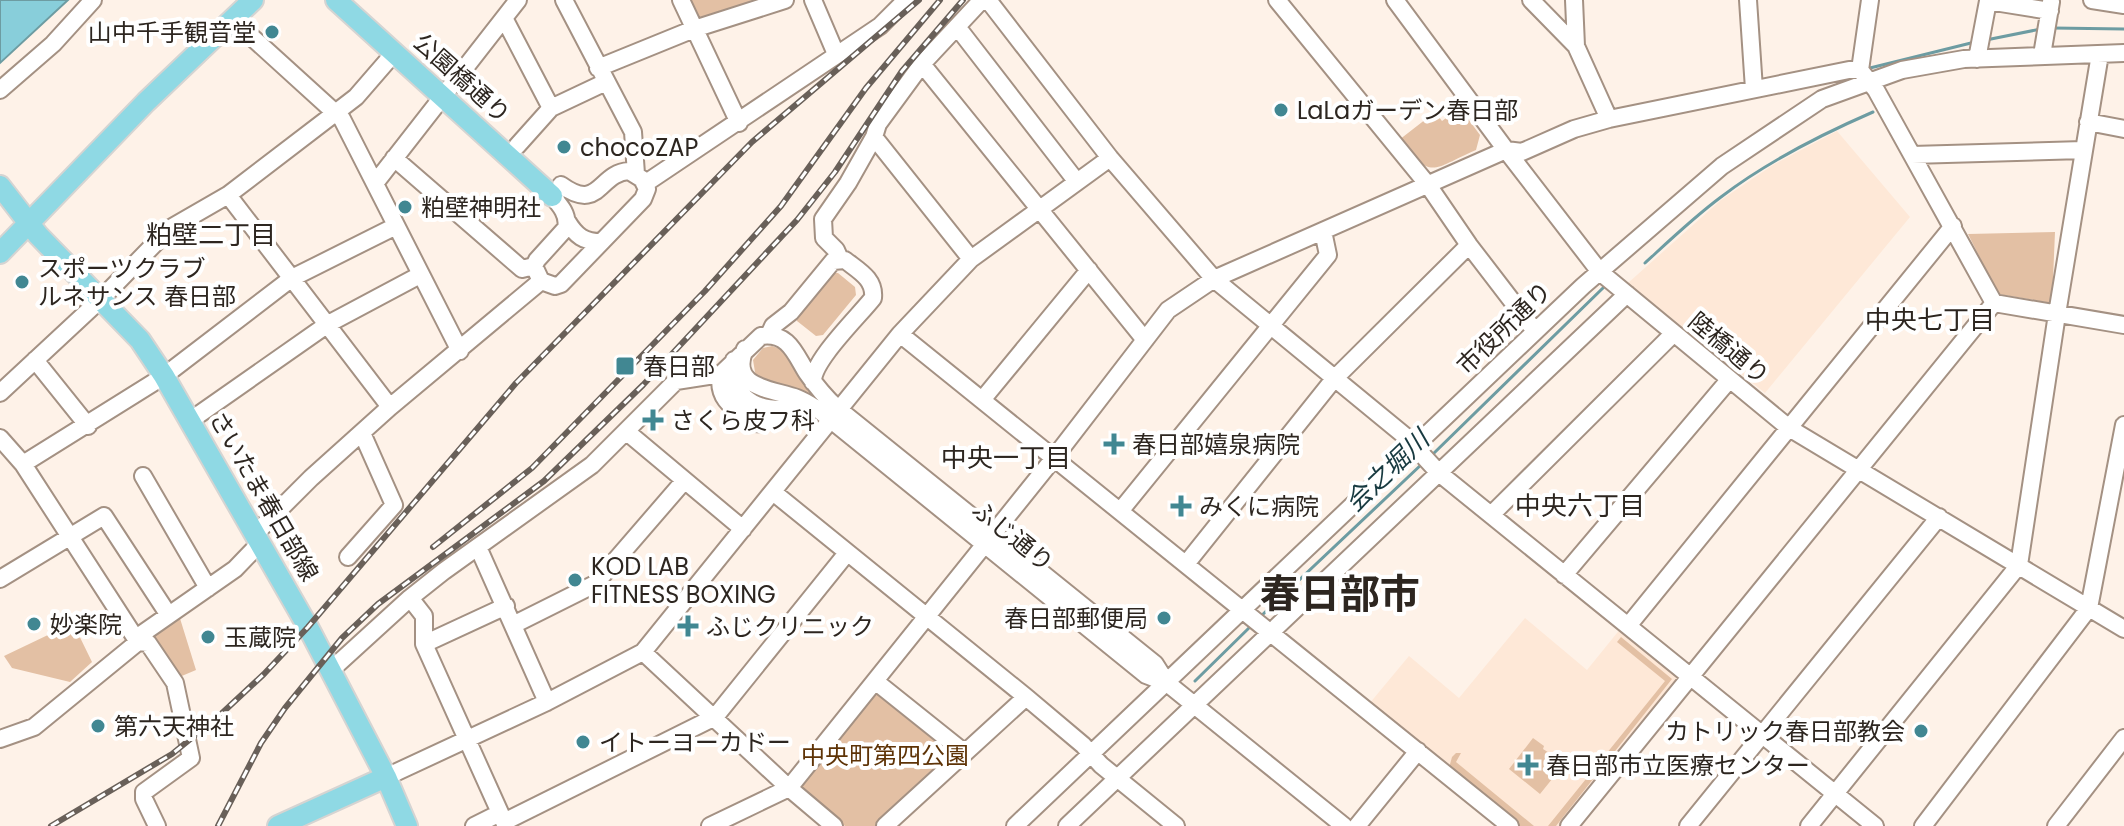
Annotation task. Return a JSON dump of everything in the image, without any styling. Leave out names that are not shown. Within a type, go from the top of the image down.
[{"type":"main road","points":[[0,253],[146,102],[253,0]]},
{"type":"main road","name":"公園橋通り","points":[[336,0],[395,52],[517,146],[556,190]]},
{"type":"main road","name":"公園橋通り","points":[[351,0],[445,91],[556,190]]},
{"type":"main road","name":"さいたま春日部線","points":[[0,186],[38,235],[140,340],[164,376],[331,670],[386,777],[407,826]]},
{"type":"main road","points":[[278,826],[386,777]]},
{"type":"street","points":[[0,90],[53,44],[93,0]]},
{"type":"street","points":[[376,182],[518,0]]},
{"type":"street","points":[[394,158],[522,269],[538,274],[555,286],[561,284],[643,199],[647,189],[641,178],[633,132],[564,0]]},
{"type":"street","points":[[681,0],[739,123]]},
{"type":"street","points":[[517,146],[551,108],[602,75],[694,29],[785,0]]},
{"type":"street","points":[[813,0],[836,54]]},
{"type":"street","points":[[641,178],[739,123],[880,26],[906,0]]},
{"type":"street","points":[[813,382],[821,361],[873,298],[874,288],[870,281],[840,259],[824,238],[823,219],[848,183],[878,124],[922,64],[979,3],[988,0],[1110,158],[1214,279],[1491,515],[1875,826]]},
{"type":"street","points":[[1277,0],[1428,185],[1535,331]]},
{"type":"street","points":[[1382,0],[1413,22]]},
{"type":"street","name":"陸橋通り","points":[[1395,0],[1604,275],[1789,428],[2124,629]]},
{"type":"street","points":[[1402,0],[1413,22]]},
{"type":"street","points":[[1531,0],[1576,46],[1609,119]]},
{"type":"street","points":[[1574,0],[1576,46]]},
{"type":"street","points":[[1748,0],[1754,89]]},
{"type":"street","points":[[1870,0],[1864,75],[1953,226],[1994,303]]},
{"type":"street","points":[[2092,0],[2124,5]]},
{"type":"street","points":[[1977,59],[1988,1],[2048,17],[2042,55]]},
{"type":"street","points":[[504,18],[551,108]]},
{"type":"street","points":[[233,20],[342,119],[460,351]]},
{"type":"street","points":[[958,28],[1077,182]]},
{"type":"street","points":[[0,393],[101,299],[169,229],[228,195],[356,97],[395,52]]},
{"type":"street","name":"市役所通り","points":[[1015,826],[1105,768],[1170,685],[1418,450],[1535,331],[1604,275],[1722,166],[1822,99],[1864,75],[1977,59],[2124,53]]},
{"type":"street","points":[[1809,826],[2019,565],[2100,54]]},
{"type":"street","points":[[922,64],[1145,340]]},
{"type":"street","points":[[710,826],[789,788],[1054,458],[1168,310],[1214,279],[1506,150],[1522,152],[1574,129],[1609,119],[1849,70],[1864,75]]},
{"type":"street","points":[[2088,122],[2124,129]]},
{"type":"street","points":[[874,137],[971,259]]},
{"type":"street","points":[[1912,155],[2083,150]]},
{"type":"street","points":[[386,777],[547,702],[643,652],[900,334],[971,259],[1110,158]]},
{"type":"street","points":[[601,242],[580,238],[567,221],[556,190],[585,196],[602,188],[614,174],[629,171],[641,178]]},
{"type":"street","points":[[228,195],[390,407]]},
{"type":"street","points":[[0,739],[34,727],[168,614],[235,569],[311,478],[390,407],[460,351],[538,274],[537,260],[566,228],[567,221]]},
{"type":"street","points":[[23,464],[164,376],[292,278],[396,226]]},
{"type":"street","points":[[1628,626],[1953,226]]},
{"type":"street","points":[[1121,510],[1328,255],[1323,231]]},
{"type":"street","points":[[1186,564],[1334,379],[1469,245]]},
{"type":"street","points":[[769,335],[773,326],[791,312],[833,261],[840,259]]},
{"type":"street","points":[[982,400],[1089,270]]},
{"type":"street","points":[[191,420],[328,324],[420,275]]},
{"type":"street","points":[[1067,826],[1105,768],[1191,702],[1625,292]]},
{"type":"street","points":[[1994,303],[2124,325]]},
{"type":"street","points":[[1569,826],[1994,303]]},
{"type":"street","points":[[1491,515],[1674,333]]},
{"type":"street","points":[[900,334],[1510,826]]},
{"type":"street","points":[[331,670],[410,598],[592,465],[676,381],[721,374],[756,339],[769,335],[789,343],[836,415]]},
{"type":"street","points":[[740,355],[749,381],[763,390],[799,399],[836,415]]},
{"type":"street","points":[[740,355],[732,376],[746,400],[764,409],[780,409]]},
{"type":"street","points":[[35,360],[88,426]]},
{"type":"street","points":[[721,374],[723,397],[754,423],[766,422],[780,409],[799,399]]},
{"type":"street","points":[[1564,575],[1729,380]]},
{"type":"street","name":"ふじ通り","points":[[836,415],[989,539],[1155,664],[1170,685],[1344,826]]},
{"type":"street","points":[[1923,826],[2089,608],[2118,488],[2124,425]]},
{"type":"street","points":[[627,432],[743,529]]},
{"type":"street","points":[[348,557],[394,505],[362,433]]},
{"type":"street","points":[[0,438],[23,464],[137,640],[148,643],[175,683],[191,758],[144,792],[144,799],[157,826]]},
{"type":"street","points":[[143,476],[208,588]]},
{"type":"street","points":[[515,624],[595,584],[684,481]]},
{"type":"street","points":[[773,492],[1078,740],[1167,823]]},
{"type":"street","points":[[0,579],[104,516],[168,614]]},
{"type":"street","points":[[1688,826],[1939,517]]},
{"type":"street","points":[[478,547],[515,624],[547,702]]},
{"type":"street","points":[[474,826],[503,820],[715,717],[847,553]]},
{"type":"street","points":[[410,598],[424,616],[424,644],[503,820]]},
{"type":"street","points":[[424,644],[506,606]]},
{"type":"street","points":[[643,652],[834,826]]},
{"type":"street","points":[[875,681],[965,753]]},
{"type":"street","points":[[885,826],[1026,697]]},
{"type":"street","points":[[2062,824],[2122,745]]},
{"type":"street","points":[[1357,826],[1418,751]]},
{"type":"shaded area","points":[[1837,131],[1910,217],[1765,393],[1628,283],[1721,200],[1773,165]]},
{"type":"shaded area","name":"春日部市立医療センター","points":[[1525,618],[1587,670],[1621,628],[1683,680],[1563,826],[1517,826],[1369,704],[1409,656],[1459,698]]},
{"type":"green space","points":[[684,0],[763,0],[695,27]]},
{"type":"green space","points":[[1460,108],[1480,135],[1476,150],[1433,168],[1419,162],[1399,140],[1435,112],[1442,121]]},
{"type":"green space","points":[[2055,232],[2052,303],[1998,294],[1968,234]]},
{"type":"green space","points":[[832,273],[838,273],[855,287],[856,295],[823,335],[816,336],[797,321],[797,315]]},
{"type":"green space","points":[[772,346],[786,351],[797,375],[819,401],[756,378],[753,360],[763,348]]},
{"type":"green space","points":[[178,612],[196,670],[177,678],[150,634]]},
{"type":"green space","points":[[73,623],[92,662],[70,682],[12,668],[4,656]]},
{"type":"green space","points":[[1621,637],[1672,679],[1556,826],[1548,826],[1665,681],[1617,642]]},
{"type":"green space","name":"中央町第四公園","points":[[878,687],[961,753],[879,826],[845,826],[795,786]]},
{"type":"green space","points":[[1533,738],[1544,746],[1543,749],[1565,763],[1540,794],[1509,769]]},
{"type":"green space","points":[[1456,753],[1461,753],[1456,762],[1534,826],[1520,826],[1449,768]]},
{"type":"water","points":[[0,0],[68,0],[0,63]]},
{"type":"waterway","name":"会之堀川","points":[[2053,28],[2124,29]]},
{"type":"waterway","name":"会之堀川","points":[[1986,40],[2041,29]]},
{"type":"waterway","name":"会之堀川","points":[[1870,68],[1975,42]]},
{"type":"waterway","name":"会之堀川","points":[[1645,263],[1701,213],[1757,172],[1873,112]]},
{"type":"waterway","name":"会之堀川","points":[[1432,455],[1604,287]]},
{"type":"waterway","name":"会之堀川","points":[[1260,617],[1423,463]]},
{"type":"waterway","name":"会之堀川","points":[[1195,681],[1252,625]]},
{"type":"railway","points":[[51,826],[172,754],[264,674],[308,627],[516,383],[752,142],[919,0]]},
{"type":"railway","points":[[433,547],[532,468],[705,291],[781,206],[866,88],[940,0]]},
{"type":"railway","points":[[218,826],[261,743],[342,638],[378,604],[544,481],[643,385],[797,220],[835,172],[902,71],[963,0]]},
{"type":"place","name":"山中千手観音堂","points":[[272,32]]},
{"type":"place","name":"LaLaガーデン春日部","points":[[1281,110]]},
{"type":"place","name":"chocoZAP","points":[[564,147]]},
{"type":"place","name":"粕壁神明社","points":[[405,207]]},
{"type":"place","name":"スポーツクラブ ルネサンス 春日部","points":[[22,282]]},
{"type":"place","name":"春日部","points":[[625,366]]},
{"type":"place","name":"さくら皮フ科","points":[[653,420]]},
{"type":"place","name":"春日部嬉泉病院","points":[[1114,444]]},
{"type":"place","name":"みくに病院","points":[[1181,506]]},
{"type":"place","name":"KOD LAB FITNESS BOXING","points":[[575,580]]},
{"type":"place","name":"春日部郵便局","points":[[1164,618]]},
{"type":"place","name":"妙楽院","points":[[34,624]]},
{"type":"place","name":"ふじクリニック","points":[[688,626]]},
{"type":"place","name":"玉蔵院","points":[[208,637]]},
{"type":"place","name":"第六天神社","points":[[98,726]]},
{"type":"place","name":"カトリック春日部教会","points":[[1921,731]]},
{"type":"place","name":"イトーヨーカドー","points":[[583,742]]},
{"type":"place","name":"春日部市立医療センター","points":[[1528,765]]},
{"type":"district","name":"粕壁二丁目","points":[[211,235]]},
{"type":"district","name":"中央七丁目","points":[[1930,320]]},
{"type":"district","name":"中央一丁目","points":[[1006,458]]},
{"type":"district","name":"中央六丁目","points":[[1580,506]]},
{"type":"district","name":"春日部市","points":[[1340,594]]}]
